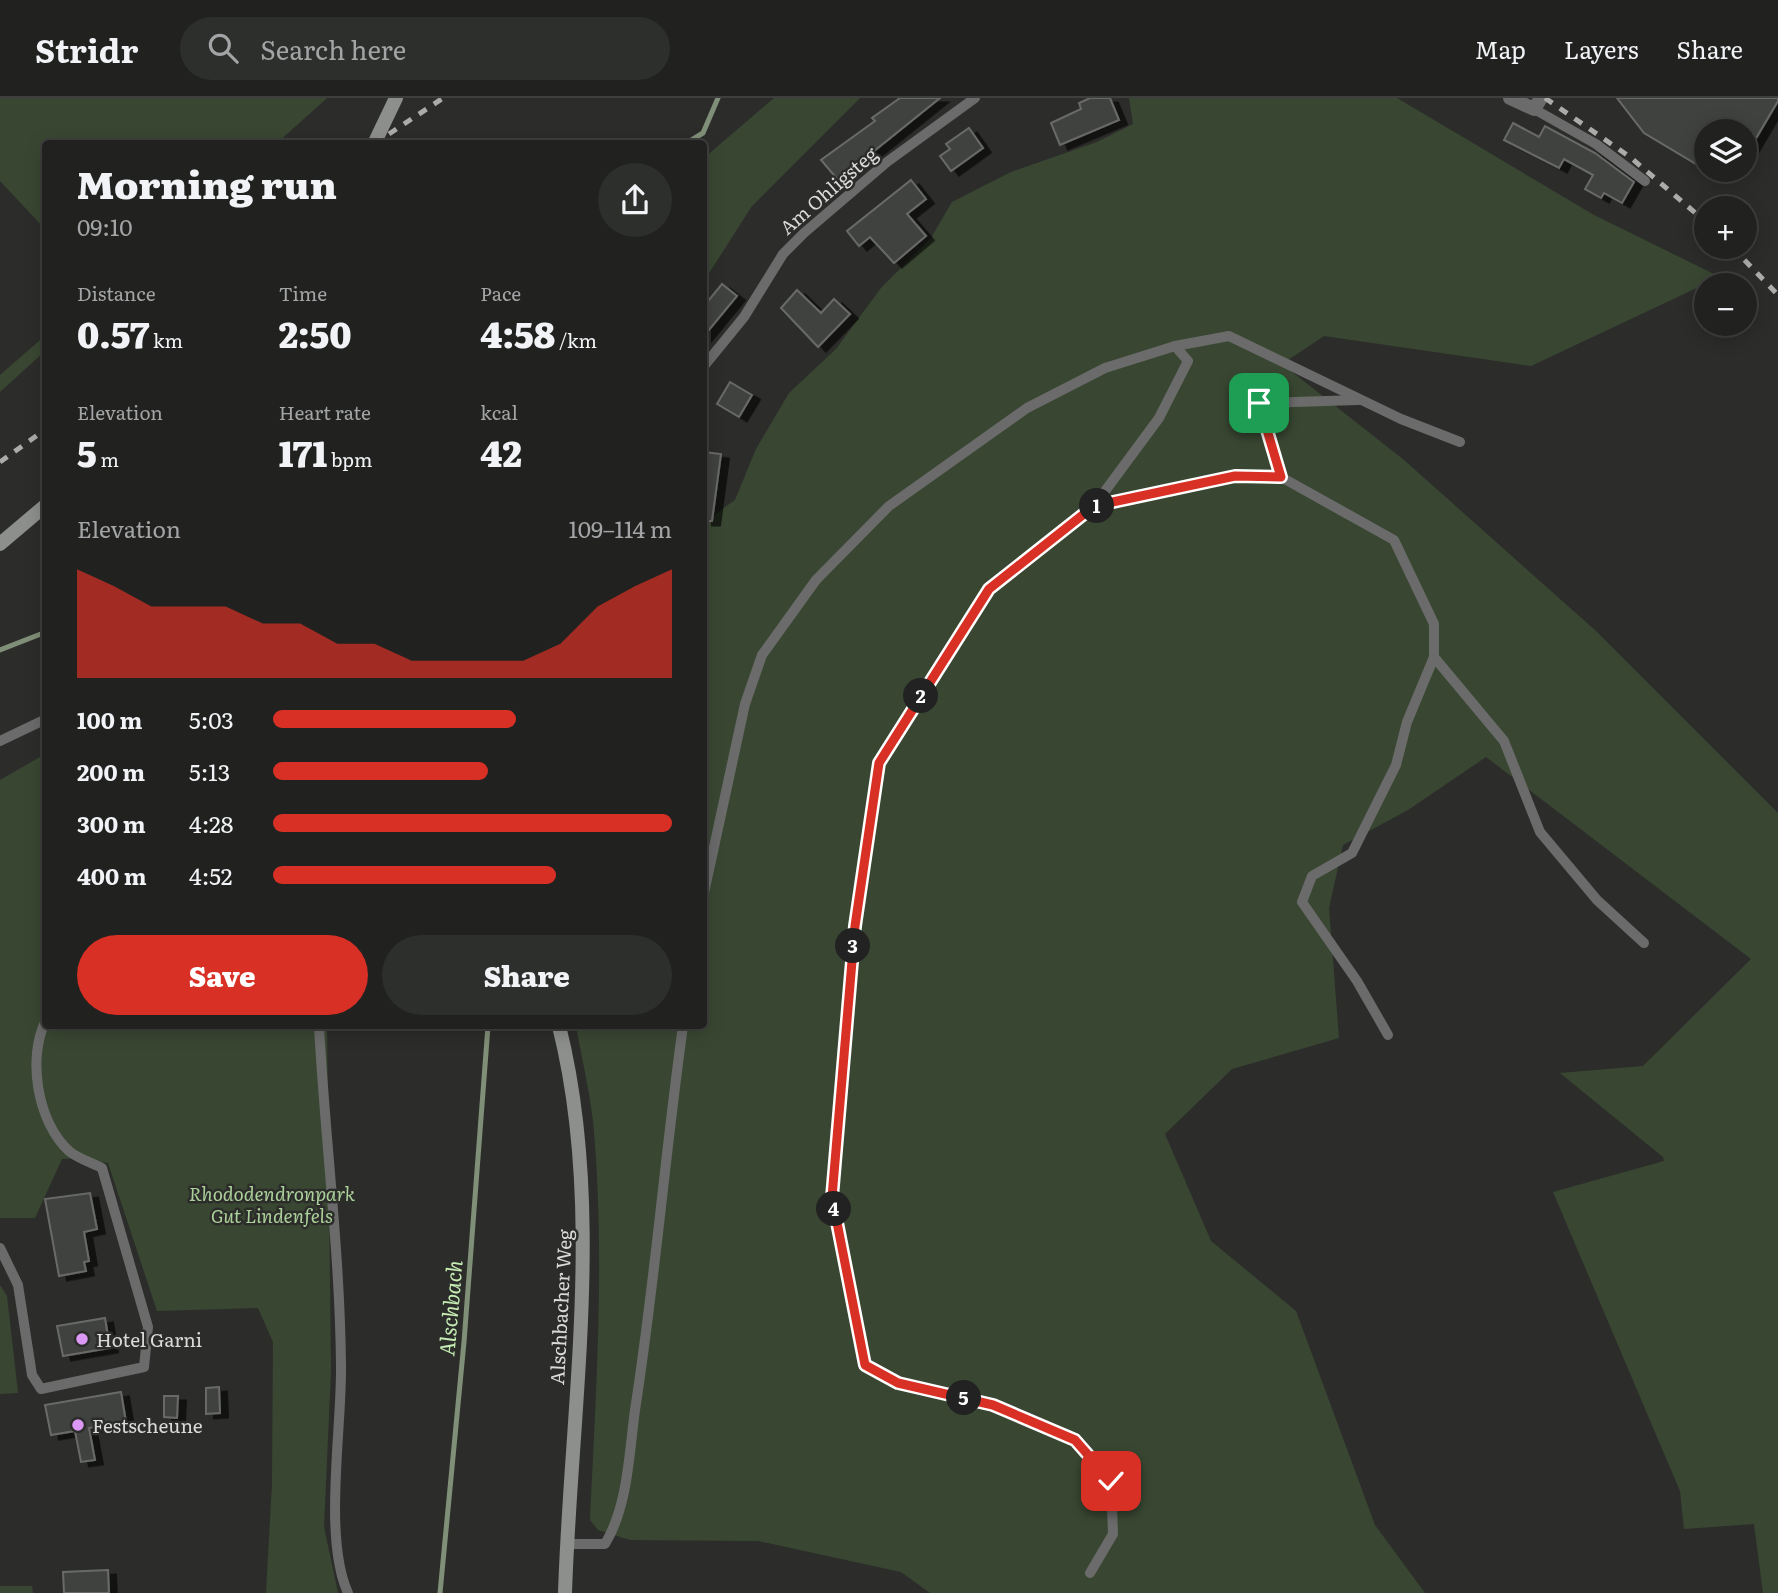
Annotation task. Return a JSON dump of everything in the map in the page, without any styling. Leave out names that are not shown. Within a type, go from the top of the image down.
[{"type":"street","points":[[376,140],[396,98]]},
{"type":"street","points":[[1510,98],[1537,103]]},
{"type":"street","points":[[0,544],[42,508]]},
{"type":"street","name":"Alschbacher Weg","points":[[560,1029],[574,1102],[580,1154],[584,1237],[565,1593]]},
{"type":"lane","name":"Am Ohligsteg","points":[[707,363],[726,342],[783,254],[797,240],[887,162],[975,98]]},
{"type":"lane","points":[[1537,103],[1645,180]]},
{"type":"lane","points":[[707,879],[745,704],[762,655],[816,580],[889,506],[1027,408],[1105,368],[1175,346],[1229,336],[1361,400],[1460,442]]},
{"type":"lane","points":[[1090,1573],[1113,1534],[1111,1481],[1075,1440],[993,1405],[898,1383],[865,1365],[832,1197],[855,926],[879,763],[989,589],[1094,506],[1159,418],[1188,361],[1175,346]]},
{"type":"lane","points":[[1281,477],[1259,403],[1361,400]]},
{"type":"lane","points":[[1094,506],[1235,476],[1281,477],[1394,540],[1434,624],[1434,657],[1407,722],[1396,765],[1352,853],[1312,876],[1302,902],[1357,981],[1388,1035]]},
{"type":"lane","points":[[1434,657],[1504,741],[1539,832],[1597,900],[1644,943]]},
{"type":"lane","points":[[0,741],[42,721]]},
{"type":"lane","points":[[0,1248],[18,1285],[33,1375],[41,1389],[144,1367],[148,1327],[102,1168],[69,1152],[45,1117],[36,1062],[42,1027]]},
{"type":"lane","points":[[319,1029],[324,1121],[337,1239],[341,1368],[335,1529],[348,1593]]},
{"type":"lane","points":[[567,1544],[605,1544],[613,1532],[622,1495],[651,1308],[669,1126],[683,1029]]},
{"type":"green space","points":[[0,98],[327,98],[280,140],[42,140],[42,226],[0,181]]},
{"type":"green space","points":[[774,98],[860,98],[752,206],[707,276],[707,155]]},
{"type":"green space","points":[[1129,98],[1397,98],[1594,215],[1712,273],[1694,273],[1694,289],[1531,366],[1324,336],[1282,364],[1404,460],[1596,631],[1778,813],[1778,1593],[1763,1593],[1754,1524],[1684,1529],[1680,1491],[1553,1192],[1664,1161],[1663,1157],[1560,1073],[1643,1066],[1751,959],[1486,757],[1408,810],[1343,845],[1329,908],[1339,1038],[1232,1069],[1165,1134],[1211,1241],[1296,1311],[1375,1525],[1425,1593],[930,1593],[901,1572],[758,1541],[630,1540],[598,1530],[590,1520],[599,1228],[593,1118],[577,1029],[707,1029],[707,520],[735,500],[756,449],[789,393],[836,349],[881,288],[931,238],[952,202],[1011,172],[1097,142],[1133,124]]},
{"type":"green space","points":[[42,339],[42,354],[0,392],[0,375]]},
{"type":"green space","name":"Rhododendronpark Gut Lindenfels","points":[[42,756],[42,1029],[327,1029],[331,1371],[324,1527],[338,1593],[266,1593],[272,1484],[273,1342],[258,1308],[157,1311],[108,1163],[81,1158],[62,1159],[35,1218],[0,1218],[0,780]]},
{"type":"green space","points":[[0,1285],[7,1296],[18,1393],[0,1394]]},
{"type":"green space","points":[[0,1586],[32,1586],[33,1593],[0,1593]]},
{"type":"building","points":[[900,98],[940,98],[838,180],[821,160],[875,121],[872,118]]},
{"type":"building","points":[[1090,98],[1110,98],[1119,120],[1060,145],[1051,123],[1081,109],[1079,103]]},
{"type":"building","points":[[1617,98],[1778,98],[1757,137],[1757,119],[1694,119],[1694,163],[1644,133]]},
{"type":"building","points":[[1513,123],[1539,137],[1545,126],[1595,153],[1634,182],[1622,203],[1604,193],[1601,198],[1585,189],[1593,175],[1564,159],[1559,168],[1504,140]]},
{"type":"building","points":[[969,128],[983,148],[951,171],[940,156],[950,149],[946,144]]},
{"type":"building","points":[[911,180],[926,199],[907,214],[926,236],[894,263],[870,237],[859,246],[847,231]]},
{"type":"building","points":[[722,284],[737,296],[707,332],[707,302]]},
{"type":"building","points":[[797,290],[821,313],[834,299],[850,314],[818,347],[781,308]]},
{"type":"building","points":[[730,382],[752,395],[739,417],[717,404]]},
{"type":"building","points":[[707,452],[721,454],[712,521],[707,521]]},
{"type":"building","points":[[90,1193],[97,1229],[84,1232],[89,1261],[84,1262],[86,1271],[59,1276],[45,1199]]},
{"type":"building","points":[[105,1318],[110,1348],[63,1356],[57,1326]]},
{"type":"building","points":[[219,1387],[220,1413],[206,1414],[206,1388]]},
{"type":"building","name":"Festscheune","points":[[121,1392],[126,1422],[89,1428],[95,1460],[81,1462],[75,1431],[51,1435],[45,1405]]},
{"type":"building","points":[[164,1396],[178,1396],[177,1418],[164,1417]]},
{"type":"building","points":[[108,1570],[109,1593],[64,1593],[63,1572]]},
{"type":"waterway","points":[[692,140],[703,133],[718,98]]},
{"type":"waterway","points":[[0,650],[42,634]]},
{"type":"waterway","name":"Alschbach","points":[[440,1593],[464,1342],[488,1029]]},
{"type":"railway","points":[[380,140],[443,98]]},
{"type":"railway","points":[[1545,98],[1630,157],[1694,212]]},
{"type":"railway","points":[[1744,259],[1778,295]]},
{"type":"railway","points":[[0,462],[42,432]]},
{"type":"place","name":"Hotel Garni","points":[[82,1339]]},
{"type":"place","name":"Festscheune","points":[[78,1425]]},
{"type":"route","points":[[1111,1481],[1075,1440],[993,1405],[898,1383],[865,1365],[832,1197],[855,926],[879,763],[989,589],[1094,506],[1235,476],[1281,477],[1259,403]]}]
